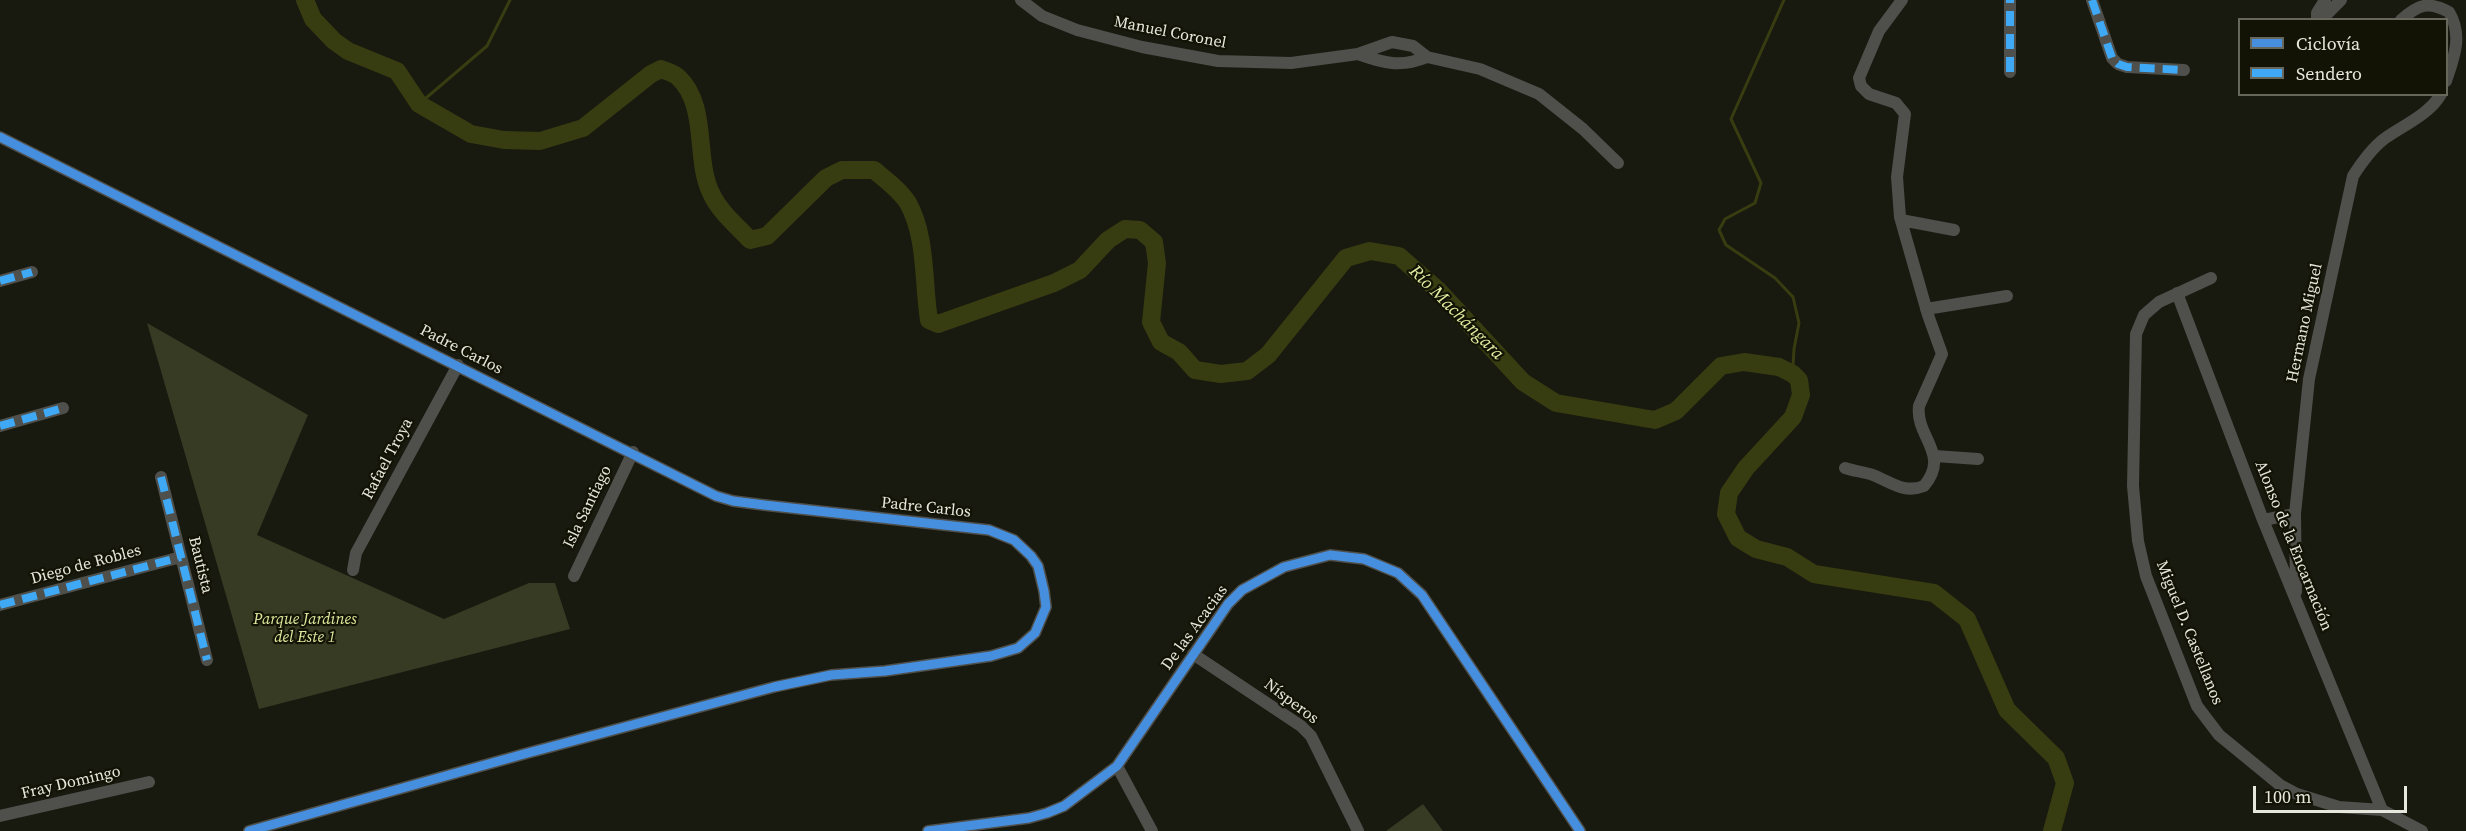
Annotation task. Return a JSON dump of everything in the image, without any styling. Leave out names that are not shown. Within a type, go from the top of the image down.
[{"type":"street","name":"Manuel Coronel","points":[[1021,0],[1042,16],[1077,30],[1142,47],[1218,61],[1291,63],[1358,54],[1392,42],[1413,46],[1426,57],[1479,69],[1539,94],[1583,129],[1618,163]]},
{"type":"street","points":[[1845,468],[1871,474],[1902,488],[1913,490],[1928,482],[1935,466],[1935,456],[1918,415],[1919,406],[1942,354],[1926,309],[1901,220],[1897,177],[1905,114],[1896,103],[1869,94],[1861,86],[1859,78],[1879,31],[1902,0]]},
{"type":"street","points":[[2010,0],[2010,72]]},
{"type":"street","points":[[2092,0],[2112,58],[2118,64],[2127,67],[2184,69]]},
{"type":"street","points":[[2318,18],[2317,13],[2325,0]]},
{"type":"street","points":[[2321,18],[2341,0]]},
{"type":"street","points":[[2403,18],[2412,10],[2422,6],[2435,5],[2449,12],[2457,33],[2457,50],[2448,75]]},
{"type":"street","name":"Manuel Coronel","points":[[1358,54],[1384,64],[1403,65],[1426,57]]},
{"type":"street","name":"Hermano Miguel","points":[[2296,600],[2295,514],[2309,379],[2353,176],[2366,156],[2383,140],[2425,110],[2439,96]]},
{"type":"street","name":"Padre Carlos","points":[[0,136],[633,452],[716,496],[733,501],[989,530],[1014,540],[1032,556],[1038,566],[1046,607],[1035,633],[1018,648],[991,656],[885,671],[831,675],[774,687],[524,753],[249,831]]},
{"type":"street","points":[[1901,220],[1954,230]]},
{"type":"street","points":[[0,281],[32,272]]},
{"type":"street","name":"Miguel D. Castellanos","points":[[2211,278],[2158,302],[2144,315],[2136,334],[2133,486],[2138,541],[2146,576],[2193,695],[2206,720],[2219,735],[2280,786],[2297,794],[2340,807],[2382,810],[2422,831]]},
{"type":"street","name":"Alonso de la Encarnación","points":[[2177,293],[2263,520],[2382,810]]},
{"type":"street","points":[[1926,309],[2007,296]]},
{"type":"street","name":"Rafael Troya","points":[[353,570],[356,553],[458,365]]},
{"type":"street","points":[[0,426],[63,408]]},
{"type":"street","name":"Isla Santiago","points":[[574,576],[633,452]]},
{"type":"street","points":[[1935,456],[1978,459]]},
{"type":"street","name":"Bautista","points":[[161,477],[207,660]]},
{"type":"street","points":[[2263,520],[2295,514]]},
{"type":"street","name":"De las Acacias","points":[[928,831],[1047,813],[1064,806],[1117,766],[1228,604],[1242,590],[1284,567],[1330,555],[1364,559],[1398,573],[1422,595],[1580,831]]},
{"type":"street","name":"Diego de Robles","points":[[0,605],[181,557]]},
{"type":"street","name":"Nísperos","points":[[1193,654],[1301,726],[1311,736],[1358,831]]},
{"type":"street","points":[[1117,766],[1152,831]]},
{"type":"street","name":"Fray Domingo","points":[[0,816],[149,782]]},
{"type":"green space","name":"Parque Jardines del Este 1","points":[[147,323],[308,415],[257,535],[444,619],[529,583],[555,583],[570,629],[259,709]]},
{"type":"green space","points":[[1423,804],[1443,831],[1386,831]]},
{"type":"waterway","name":"Río Machángara","points":[[305,0],[313,19],[334,41],[348,51],[397,71],[419,104],[471,134],[504,140],[540,141],[583,128],[651,74],[661,69],[674,74],[688,89],[694,102],[706,179],[714,200],[750,240],[767,236],[826,178],[842,170],[874,170],[901,194],[914,216],[921,245],[929,320],[938,324],[1054,283],[1080,270],[1108,240],[1125,229],[1140,230],[1154,242],[1157,263],[1151,322],[1161,342],[1179,352],[1195,370],[1221,374],[1247,371],[1268,355],[1346,258],[1370,251],[1399,256],[1439,291],[1523,382],[1556,403],[1655,420],[1676,411],[1721,366],[1744,362],[1779,367],[1799,380],[1801,395],[1793,417],[1746,468],[1729,493],[1726,514],[1738,538],[1756,549],[1787,557],[1814,574],[1934,593],[1967,619],[2007,710],[2056,758],[2065,783],[2052,831]]},
{"type":"waterway","points":[[419,104],[487,46],[510,0]]},
{"type":"waterway","points":[[1784,0],[1731,119],[1761,183],[1755,203],[1725,219],[1719,230],[1726,245],[1775,278],[1793,297],[1799,323],[1794,349],[1792,384]]},
{"type":"marked path","points":[[2010,0],[2010,72]]},
{"type":"marked path","points":[[2092,0],[2112,58],[2118,64],[2127,67],[2184,70]]},
{"type":"marked path","points":[[0,281],[32,272]]},
{"type":"marked path","points":[[0,426],[63,408]]},
{"type":"marked path","points":[[161,477],[207,660]]},
{"type":"marked path","points":[[0,605],[181,557]]},
{"type":"cycle path","points":[[0,137],[716,496],[764,505],[989,530],[1014,540],[1038,566],[1046,607],[1035,633],[1018,648],[991,656],[885,671],[831,675],[774,687],[249,831]]},
{"type":"cycle path","points":[[928,831],[1029,818],[1064,806],[1117,766],[1228,604],[1242,590],[1284,567],[1330,555],[1364,559],[1398,573],[1422,595],[1580,831]]}]
